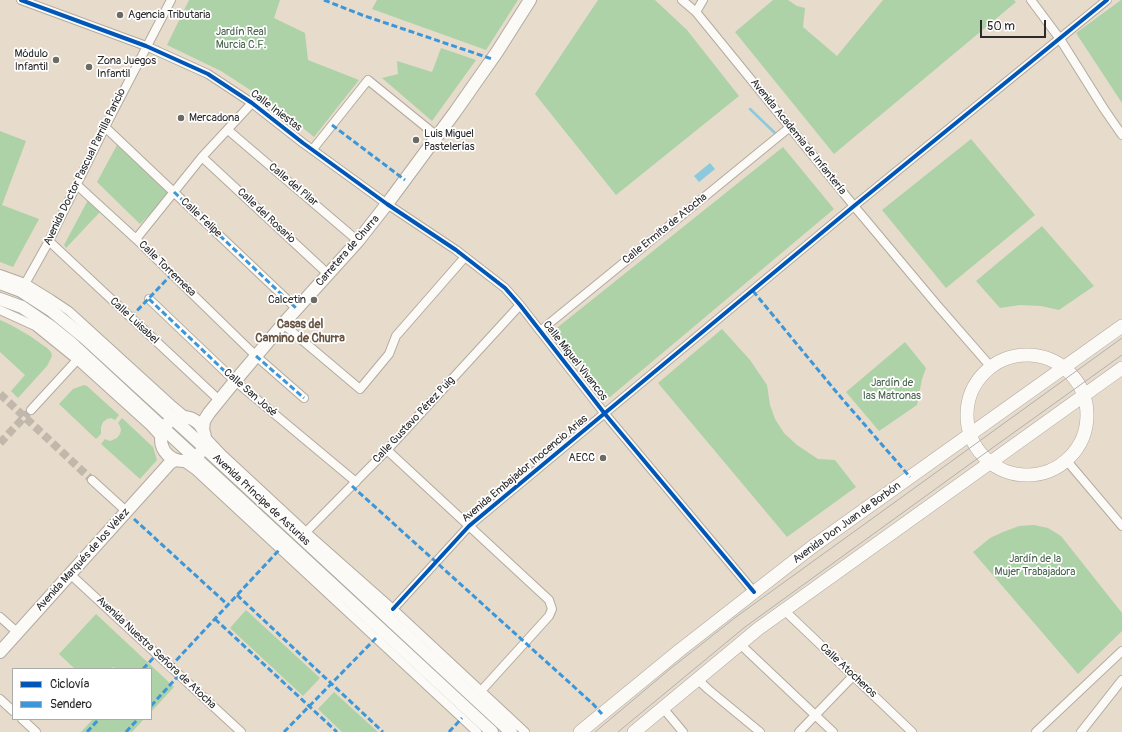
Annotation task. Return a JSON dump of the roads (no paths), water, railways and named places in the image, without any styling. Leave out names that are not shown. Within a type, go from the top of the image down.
[{"type":"main road","name":"Carretera de Churra","points":[[204,447],[204,421],[209,413],[256,356],[358,241],[387,204],[497,52],[530,0]]},
{"type":"main road","name":"Avenida Príncipe de Asturias","points":[[0,283],[23,287],[85,338],[511,732]]},
{"type":"main road","name":"Avenida Príncipe de Asturias","points":[[0,299],[22,307],[70,342],[163,433],[195,458],[492,732]]},
{"type":"main road","name":"Avenida Don Juan de Borbón","points":[[580,732],[680,650],[812,547],[1122,326]]},
{"type":"main road","points":[[1027,355],[1046,359],[1063,368],[1075,380],[1084,396],[1087,413],[1085,431],[1078,447],[1067,461],[1049,471],[1029,476],[1009,473],[991,463],[978,450],[968,427],[968,405],[976,384],[991,367],[1008,358],[1027,355]]},
{"type":"main road","points":[[634,732],[758,629],[1122,368]]},
{"type":"main road","name":"Carretera de Churra","points":[[191,419],[205,416],[209,413]]},
{"type":"main road","points":[[203,431],[199,424],[191,419],[181,417],[174,419],[168,423],[163,433],[162,445],[172,460],[190,460],[195,458],[202,452],[204,447]]},
{"type":"main road","name":"Avenida Marqués de los Vélez","points":[[0,652],[172,460]]},
{"type":"street","name":"Calle Iniestas","points":[[21,0],[146,46],[208,74],[252,103],[387,204]]},
{"type":"street","name":"Avenida Doctor Pascual Parrilla Paricio","points":[[23,287],[50,241],[105,127],[171,0]]},
{"type":"street","name":"Avenida Academia de Infantería","points":[[682,0],[696,12],[936,305],[991,367]]},
{"type":"street","points":[[696,12],[703,0]]},
{"type":"street","points":[[1032,0],[1060,39],[1122,135]]},
{"type":"street","name":"Avenida Embajador Inocencio Arias","points":[[393,609],[469,526],[854,206],[1107,0]]},
{"type":"street","points":[[313,149],[368,80],[437,136]]},
{"type":"street","points":[[136,239],[202,157],[252,103]]},
{"type":"street","name":"Calle Felipe","points":[[105,127],[297,309]]},
{"type":"street","name":"Calle Ermita de Atocha","points":[[540,331],[790,127]]},
{"type":"street","name":"Calle del Pilar","points":[[228,130],[358,241]]},
{"type":"street","name":"Calle del Rosario","points":[[202,157],[329,275]]},
{"type":"street","name":"Calle Torremesa","points":[[77,185],[136,239],[256,356],[304,398]]},
{"type":"street","name":"Calle Miguel Vivancos","points":[[387,204],[465,257],[505,288],[605,414],[754,592]]},
{"type":"street","name":"Calle Luisabel","points":[[50,241],[219,400]]},
{"type":"street","points":[[284,324],[360,389],[388,354],[396,336],[465,257]]},
{"type":"street","points":[[0,274],[69,311],[170,404],[191,419]]},
{"type":"street","name":"Calle San José","points":[[149,299],[235,381],[356,482]]},
{"type":"street","name":"Calle Gustavo Pérez Puig","points":[[306,532],[387,450],[520,305]]},
{"type":"street","points":[[0,310],[36,326],[77,360],[150,426],[163,433]]},
{"type":"street","points":[[31,410],[77,360]]},
{"type":"street","points":[[203,431],[213,445],[306,532],[393,609],[525,732]]},
{"type":"street","points":[[387,450],[549,600],[552,609],[549,616],[481,691]]},
{"type":"street","points":[[172,460],[196,471],[477,732]]},
{"type":"street","points":[[1067,461],[1122,526]]},
{"type":"street","points":[[92,480],[126,511]]},
{"type":"street","name":"Avenida Nuestra Señora de Atocha","points":[[70,574],[241,732]]},
{"type":"street","name":"Calle Atocheros","points":[[784,610],[912,732]]},
{"type":"street","points":[[0,616],[18,633]]},
{"type":"street","points":[[740,644],[833,732]]},
{"type":"street","points":[[1036,732],[1122,651]]},
{"type":"street","points":[[799,732],[853,676]]},
{"type":"street","points":[[697,679],[760,732]]},
{"type":"street","points":[[1081,732],[1122,680]]},
{"type":"street","points":[[0,699],[12,710]]},
{"type":"street","points":[[662,708],[683,732]]},
{"type":"street","points":[[23,720],[36,732]]},
{"type":"water","points":[[710,163],[715,169],[699,182],[694,176]]},
{"type":"waterway","points":[[750,109],[777,135]]},
{"type":"tunnel","points":[[0,394],[92,480]]},
{"type":"tunnel","points":[[0,443],[28,413]]},
{"type":"tram line","points":[[595,732],[670,669],[736,617],[1122,338]]},
{"type":"tram line","points":[[618,732],[745,627],[1122,355]]},
{"type":"place","name":"Agencia Tributaria","points":[[120,15]]},
{"type":"place","name":"Módulo Infantil","points":[[56,60]]},
{"type":"place","name":"Zona Juegos Infantil","points":[[89,67]]},
{"type":"place","name":"Mercadona","points":[[181,118]]},
{"type":"place","name":"Luis Miguel Pastelerías","points":[[416,140]]},
{"type":"place","name":"Calcetin","points":[[314,300]]},
{"type":"place","name":"AECC","points":[[603,458]]},
{"type":"district","name":"Casas del Camino de Churra","points":[[300,332]]},
{"type":"park label","name":"Jardín Real Murcia C.F.","points":[[241,38]]},
{"type":"park label","name":"Jardín de las Matronas","points":[[892,389]]},
{"type":"park label","name":"Jardín de la Mujer Trabajadora","points":[[1035,565]]}]
